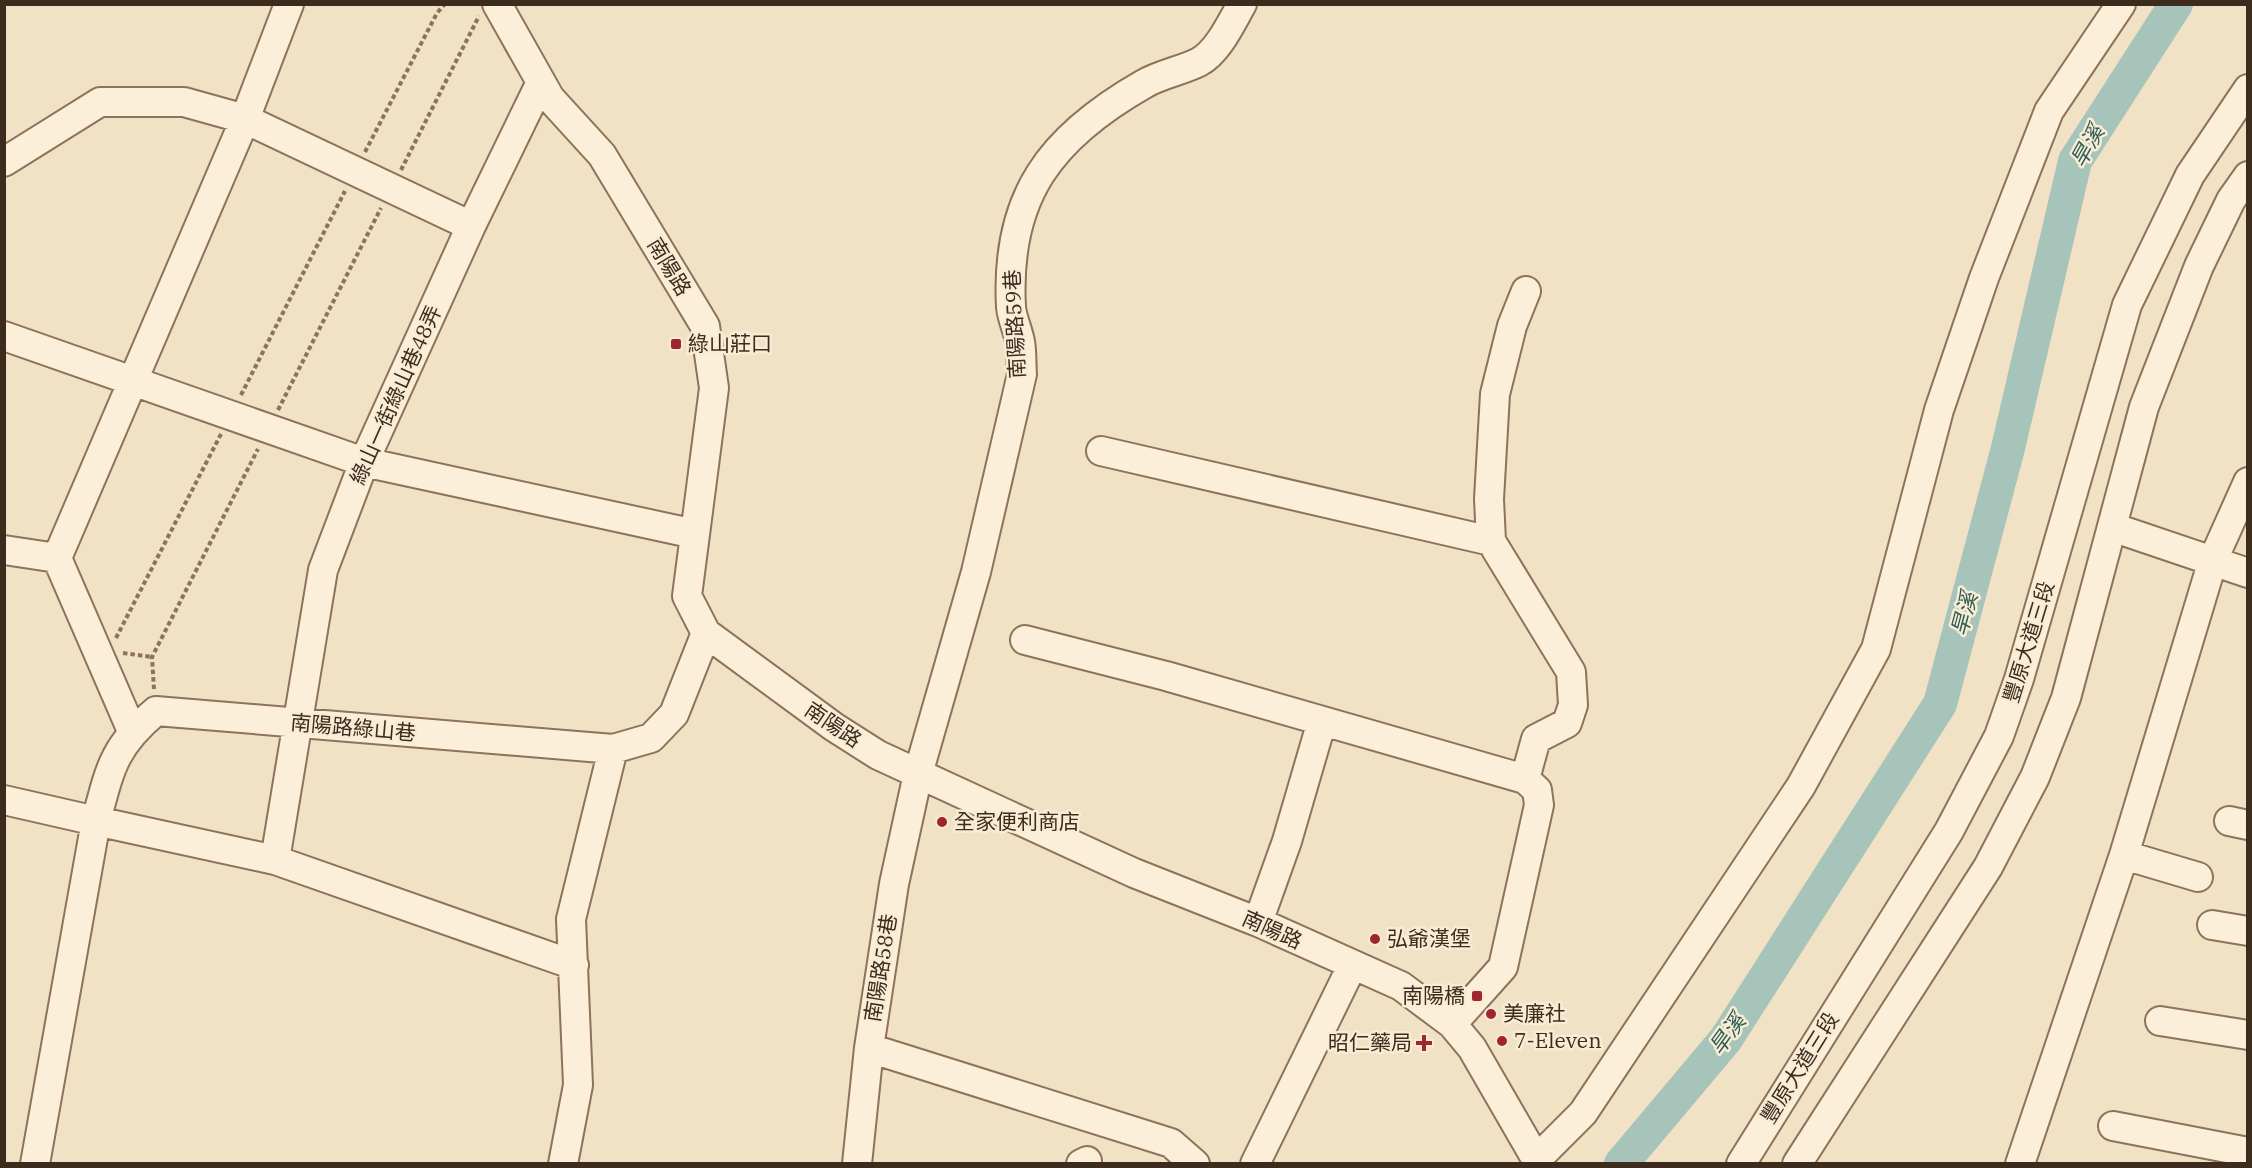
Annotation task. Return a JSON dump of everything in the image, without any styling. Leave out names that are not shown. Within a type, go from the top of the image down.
[{"type":"street","points":[[132,731],[57,558],[135,381],[245,119],[289,4]]},
{"type":"street","name":"南陽路59巷","points":[[918,774],[976,572],[1022,374],[1020,344],[1011,310],[1010,276],[1014,240],[1022,205],[1041,172],[1065,140],[1096,112],[1147,82],[1202,61],[1218,43],[1242,4]]},
{"type":"street","points":[[1538,1161],[1583,1113],[1801,786],[1876,649],[1940,410],[1989,267],[2049,111],[2121,4]]},
{"type":"street","name":"南陽路","points":[[489,9],[550,98],[602,155],[705,326],[714,388],[687,596],[705,633],[834,727],[878,755],[1134,873],[1258,922],[1401,986],[1452,1024],[1472,1048],[1538,1161]]},
{"type":"street","name":"綠山一街綠山巷48弄","points":[[275,860],[322,570],[364,462],[471,226],[541,82]]},
{"type":"street","name":"豐原大道三段","points":[[1741,1164],[1949,831],[1999,736],[2019,679],[2127,305],[2190,175],[2247,89]]},
{"type":"street","points":[[4,162],[100,102],[184,102],[245,119],[471,226]]},
{"type":"street","points":[[1797,1164],[1988,867],[2035,777],[2066,698],[2144,407],[2199,266],[2231,200],[2247,176]]},
{"type":"street","points":[[1525,779],[1536,739],[1567,723],[1573,705],[1571,672],[1491,541],[1489,499],[1494,394],[1512,327],[1526,291]]},
{"type":"street","points":[[4,336],[364,462],[695,534]]},
{"type":"street","points":[[1101,451],[1491,541]]},
{"type":"street","points":[[2020,1164],[2124,855],[2213,560],[2247,482]]},
{"type":"street","points":[[2112,527],[2247,573]]},
{"type":"street","points":[[4,550],[57,558]]},
{"type":"street","name":"南陽路綠山巷","points":[[156,711],[613,749],[651,738],[674,714],[705,633]]},
{"type":"street","points":[[1025,640],[1166,676],[1525,779],[1537,790],[1539,806],[1503,968],[1452,1024]]},
{"type":"street","points":[[35,1164],[96,820],[113,759],[132,731],[156,711]]},
{"type":"street","points":[[1258,922],[1287,840],[1322,721]]},
{"type":"street","points":[[563,1164],[578,1085],[571,919],[613,749]]},
{"type":"street","name":"南陽路58巷","points":[[857,1164],[869,1048],[894,884],[918,774]]},
{"type":"street","points":[[4,800],[275,860],[574,965]]},
{"type":"street","points":[[2124,855],[2198,877]]},
{"type":"street","points":[[2212,925],[2247,931]]},
{"type":"street","points":[[1255,1164],[1352,966]]},
{"type":"street","points":[[2160,1021],[2247,1035]]},
{"type":"street","points":[[869,1048],[1171,1143],[1195,1164]]},
{"type":"street","points":[[2113,1126],[2247,1152]]},
{"type":"path","points":[[361,160],[437,13],[445,4]]},
{"type":"path","points":[[400,171],[489,9]]},
{"type":"path","points":[[237,403],[350,182]]},
{"type":"path","points":[[276,414],[384,203]]},
{"type":"path","points":[[112,646],[226,424]]},
{"type":"path","points":[[156,711],[152,657],[260,446]]},
{"type":"path","points":[[121,653],[152,657]]},
{"type":"waterway","name":"旱溪","points":[[1621,1164],[1726,1039],[1940,704],[2008,448],[2075,161],[2176,4]]},
{"type":"place","name":"綠山莊口","points":[[676,344]]},
{"type":"place","name":"全家便利商店","points":[[942,822]]},
{"type":"place","name":"弘爺漢堡","points":[[1375,939]]},
{"type":"place","name":"南陽橋","points":[[1477,996]]},
{"type":"place","name":"美廉社","points":[[1491,1014]]},
{"type":"place","name":"7-Eleven","points":[[1502,1041]]},
{"type":"place","name":"昭仁藥局","points":[[1424,1043]]}]
